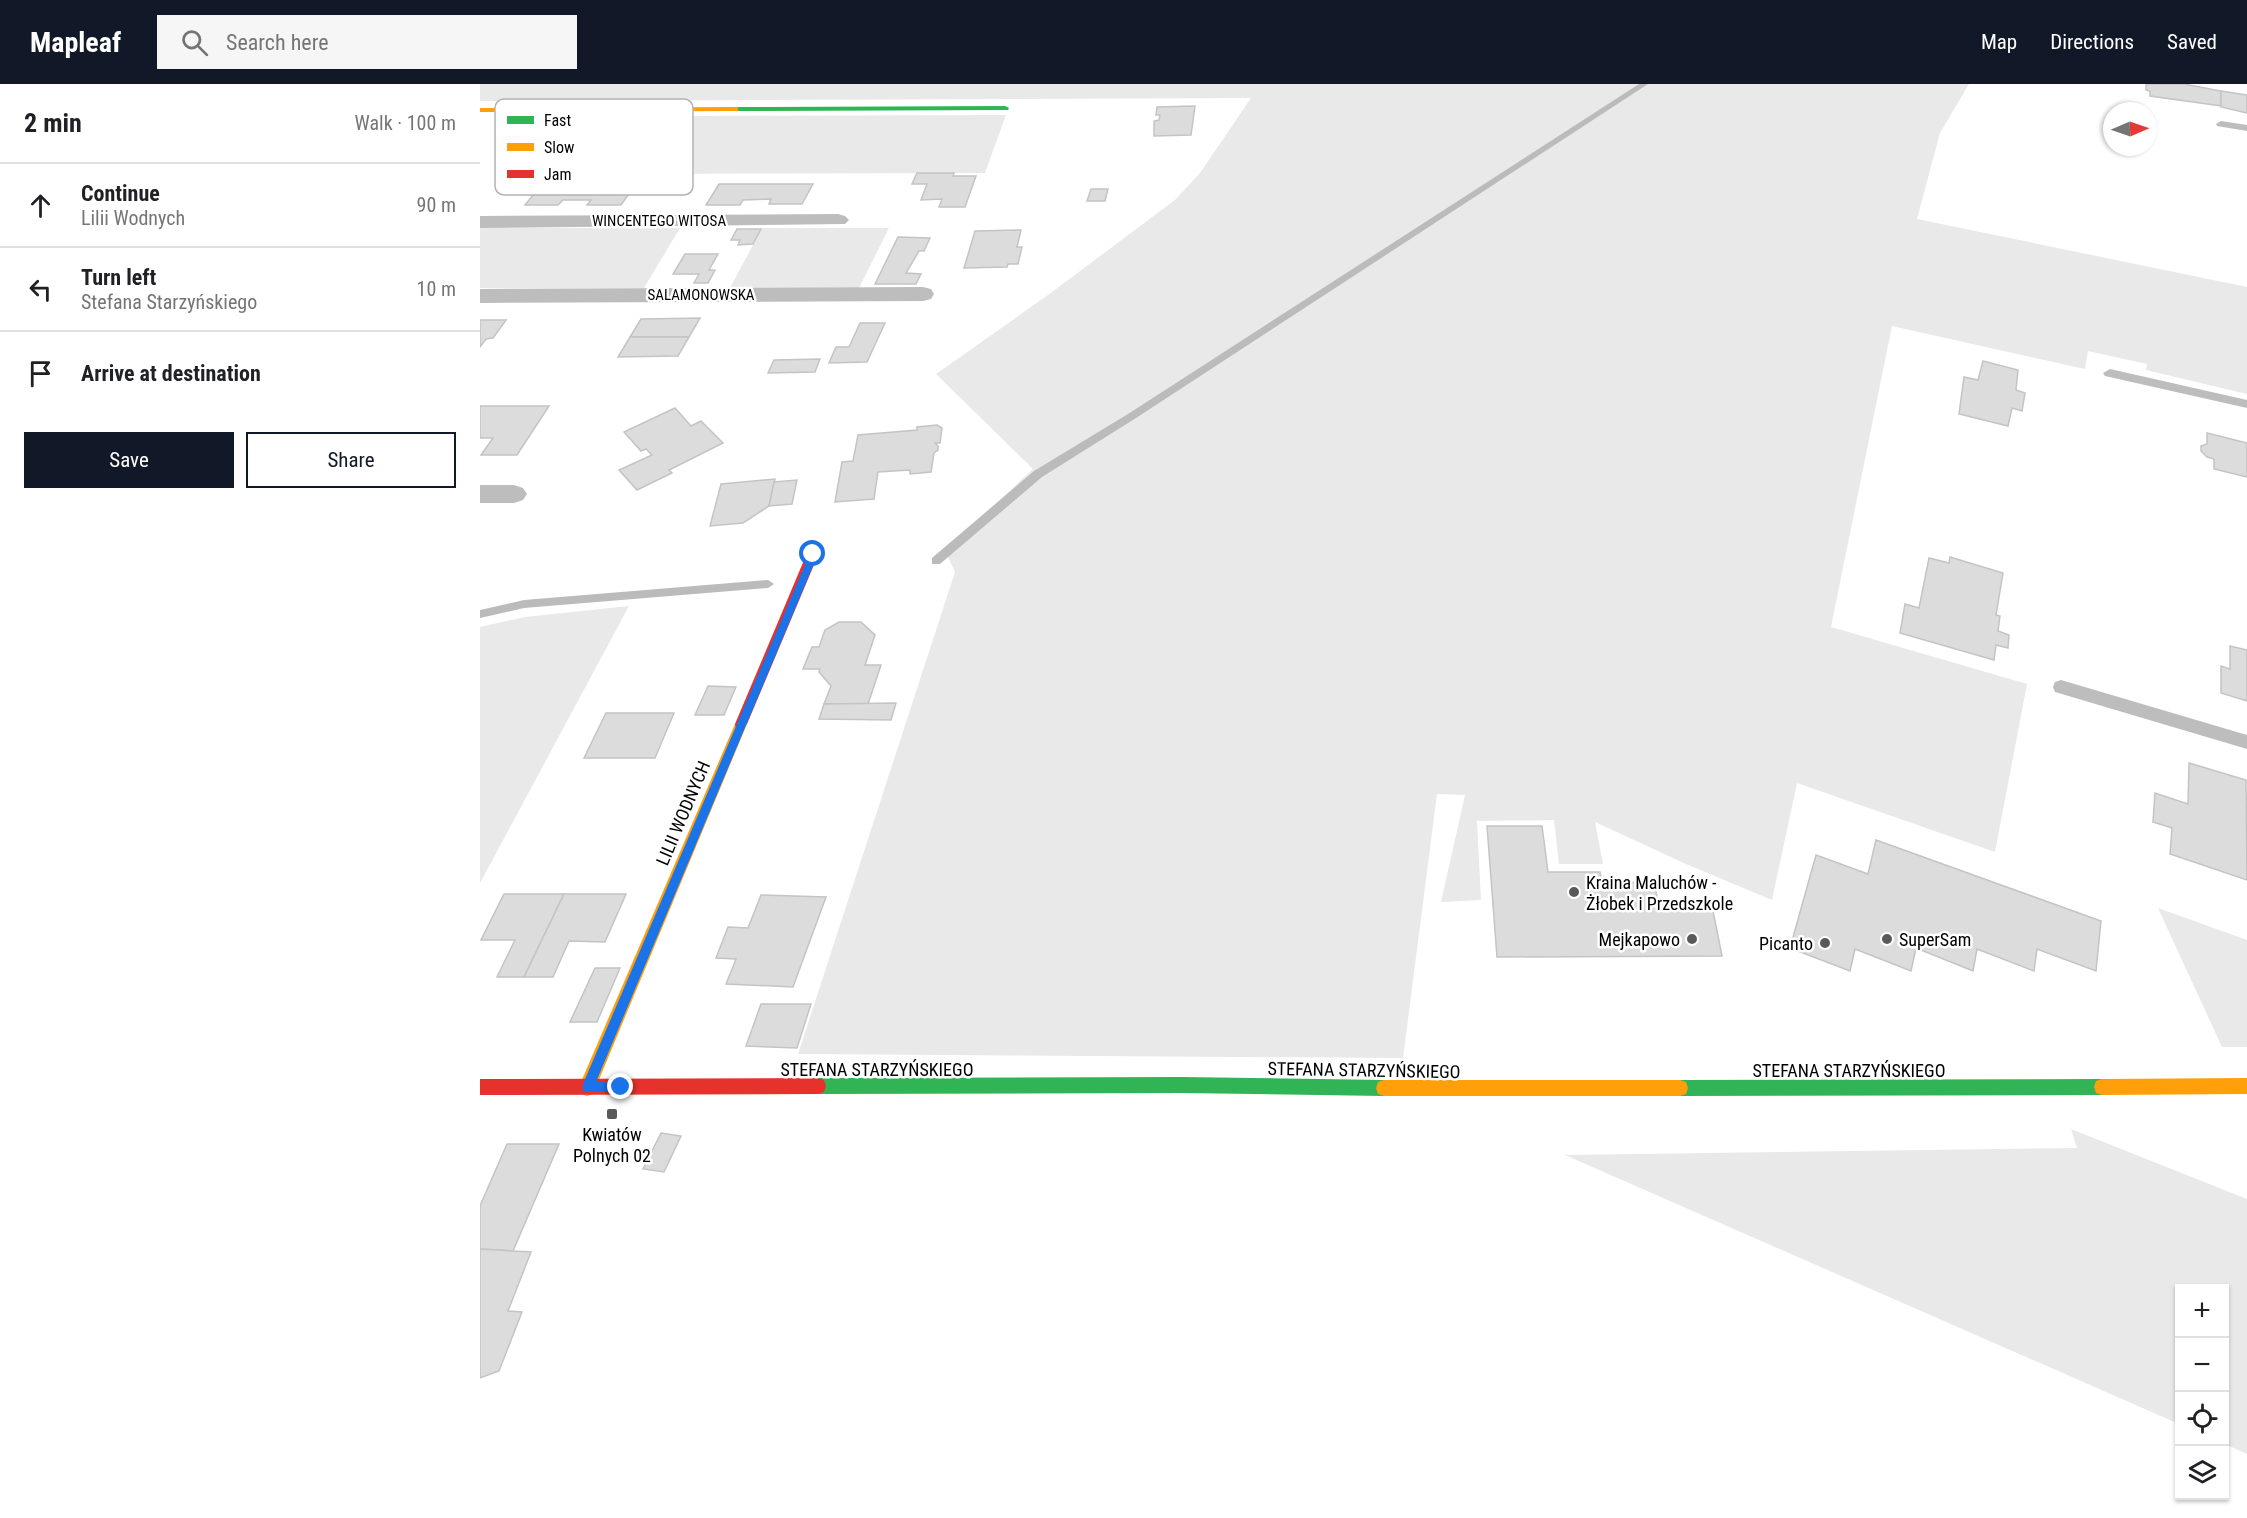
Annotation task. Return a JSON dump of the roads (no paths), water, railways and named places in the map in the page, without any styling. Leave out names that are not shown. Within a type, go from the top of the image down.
[{"type":"street","points":[[693,109],[1005,108]]},
{"type":"street","points":[[480,110],[495,110]]},
{"type":"street","name":"WINCENTEGO WITOSA","points":[[480,222],[838,220]]},
{"type":"street","name":"SALAMONOWSKA","points":[[480,296],[923,294]]},
{"type":"street","points":[[480,494],[514,494]]},
{"type":"street","name":"LILII WODNYCH","points":[[587,1088],[813,554]]},
{"type":"street","name":"STEFANA STARZYŃSKIEGO","points":[[480,1087],[1180,1085],[1480,1089],[2247,1086]]},
{"type":"lane","points":[[2221,124],[2247,128]]},
{"type":"lane","points":[[2110,373],[2247,404]]},
{"type":"lane","points":[[2061,687],[2247,742]]},
{"type":"waterway","points":[[936,561],[1038,474],[1132,416],[1644,84]]},
{"type":"waterway","points":[[480,614],[524,604],[768,584]]},
{"type":"place","name":"Kraina Maluchów - Żłobek i Przedszkole","points":[[1574,892]]},
{"type":"place","name":"Mejkapowo","points":[[1692,939]]},
{"type":"place","name":"SuperSam","points":[[1887,939]]},
{"type":"place","name":"Picanto","points":[[1825,943]]},
{"type":"place","name":"Kwiatów Polnych 02","points":[[612,1114]]}]
